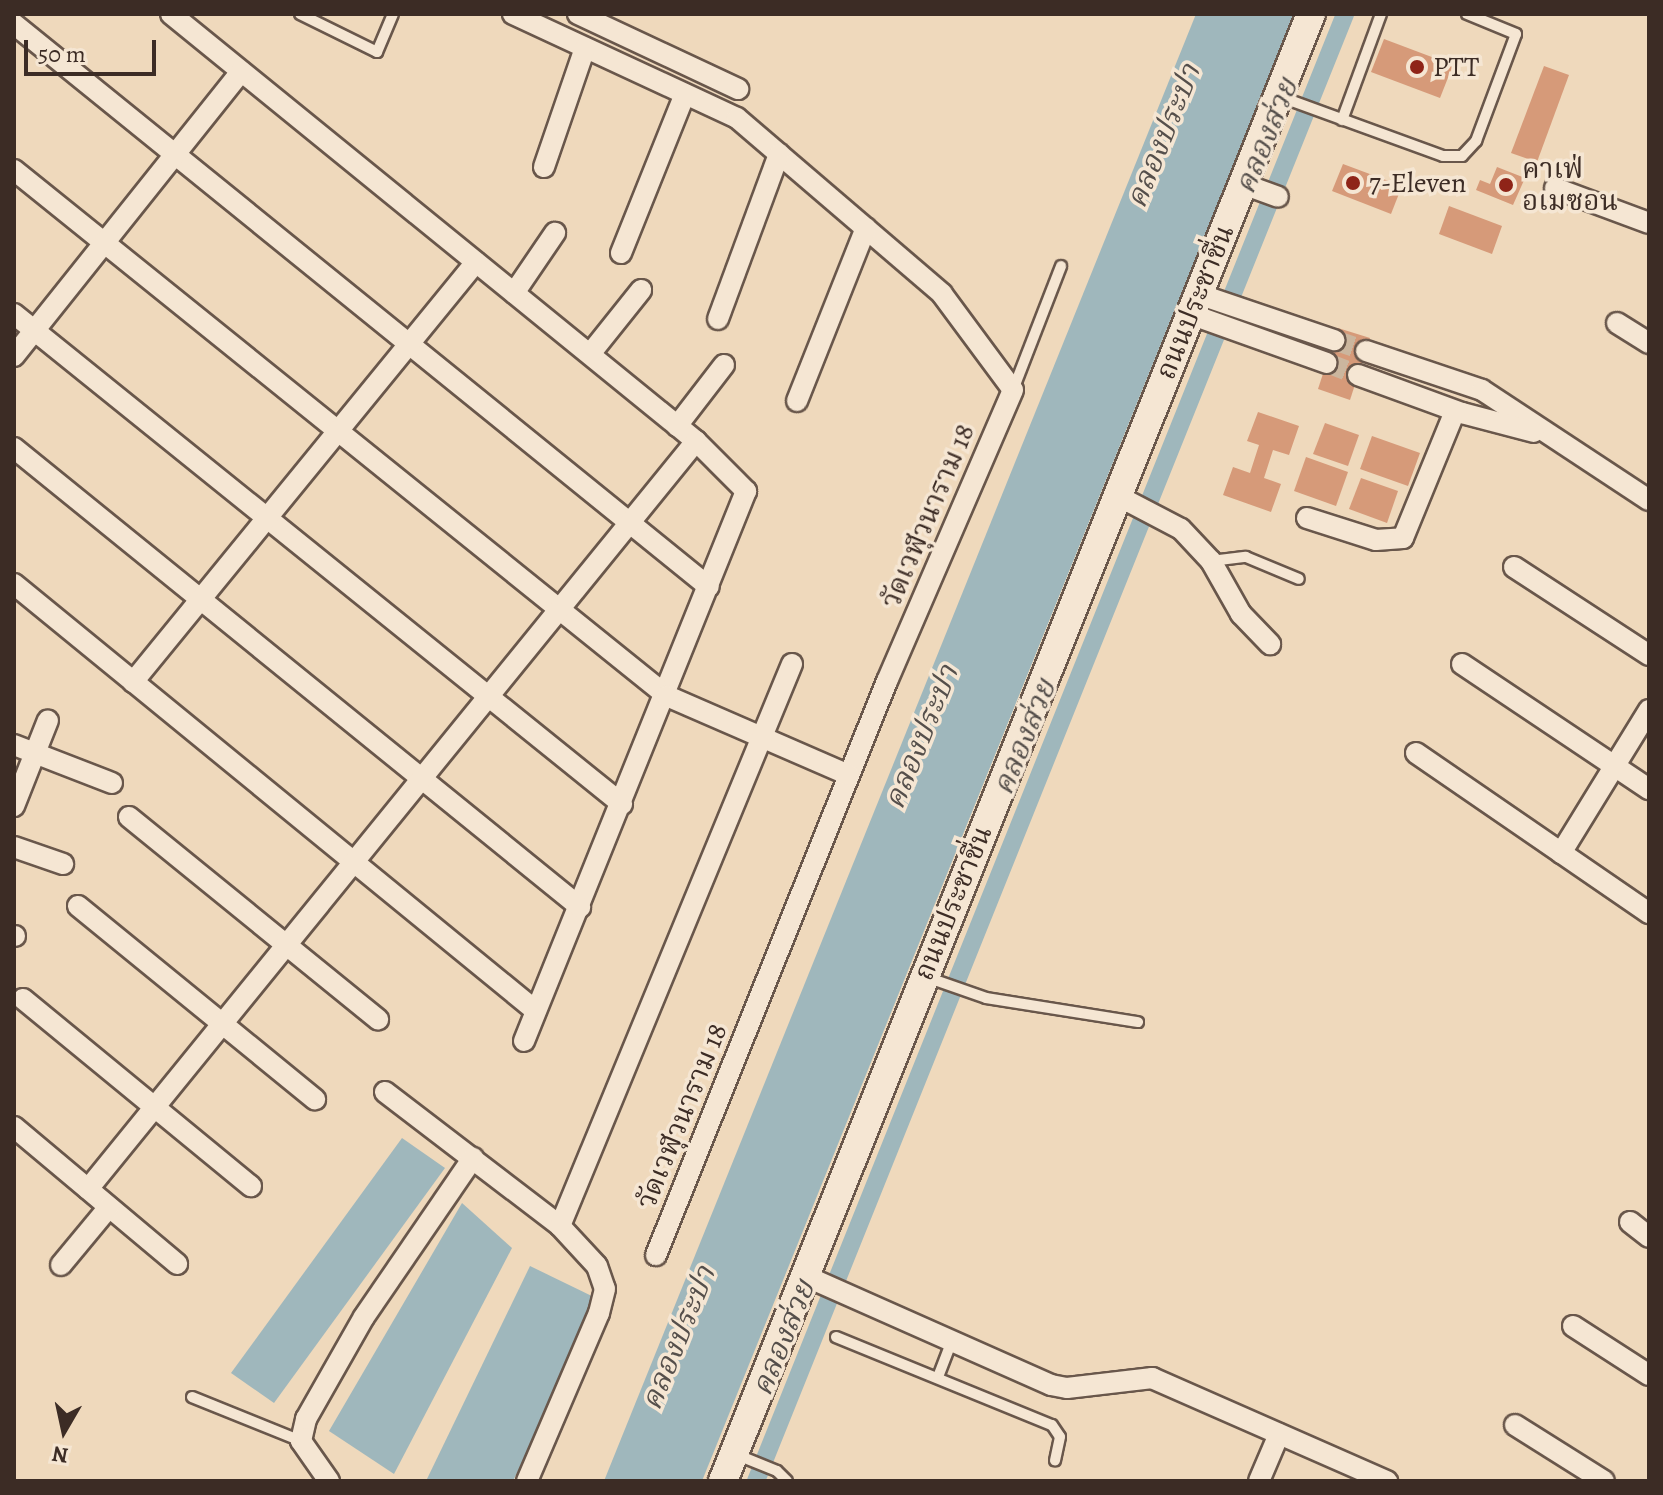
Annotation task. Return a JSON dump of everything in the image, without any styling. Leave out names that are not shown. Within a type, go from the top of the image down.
[{"type":"street","points":[[25,14],[14,25],[628,525],[709,587]]},
{"type":"street","points":[[171,14],[696,441],[746,491],[667,696],[524,1041]]},
{"type":"street","points":[[513,14],[737,118],[942,294],[1013,390]]},
{"type":"street","points":[[578,14],[738,89]]},
{"type":"street","name":"ถนนประชาชื่น","points":[[723,1481],[746,1458],[803,1275],[1194,304],[1289,100],[1311,14]]},
{"type":"street","points":[[544,167],[585,48]]},
{"type":"street","points":[[14,356],[108,244],[241,72]]},
{"type":"street","points":[[621,253],[685,94]]},
{"type":"street","points":[[718,319],[779,154]]},
{"type":"street","points":[[14,170],[667,696],[849,775]]},
{"type":"street","points":[[1248,185],[1278,197]]},
{"type":"street","points":[[1555,188],[1649,223]]},
{"type":"street","points":[[797,401],[866,228]]},
{"type":"street","points":[[514,293],[555,233]]},
{"type":"street","points":[[133,682],[476,262]]},
{"type":"street","points":[[590,354],[641,290]]},
{"type":"street","points":[[1194,304],[1334,340]]},
{"type":"street","points":[[1194,304],[1327,363]]},
{"type":"street","points":[[14,314],[269,516],[622,804]]},
{"type":"street","points":[[1617,323],[1649,343]]},
{"type":"street","points":[[1366,351],[1482,390],[1545,435],[1649,500]]},
{"type":"street","points":[[677,426],[724,365]]},
{"type":"street","points":[[1358,375],[1455,411],[1545,435]]},
{"type":"street","name":"วัดเวฬุวนาราม 18","points":[[656,1255],[849,775],[1013,390]]},
{"type":"street","points":[[1307,518],[1376,540],[1403,538],[1455,411]]},
{"type":"street","points":[[88,1189],[284,943],[421,780],[696,441]]},
{"type":"street","points":[[14,448],[580,907]]},
{"type":"street","points":[[1116,495],[1181,529],[1211,561],[1241,614],[1270,644]]},
{"type":"street","points":[[1514,567],[1649,655]]},
{"type":"street","points":[[14,584],[536,1011]]},
{"type":"street","points":[[560,1226],[792,664]]},
{"type":"street","points":[[1462,664],[1649,789]]},
{"type":"street","points":[[1561,853],[1649,710]]},
{"type":"street","points":[[14,806],[24,748],[48,720]]},
{"type":"street","points":[[24,748],[112,783]]},
{"type":"street","points":[[1416,753],[1649,913]]},
{"type":"street","points":[[129,817],[378,1019]]},
{"type":"street","points":[[14,847],[63,864]]},
{"type":"street","points":[[78,906],[315,1099]]},
{"type":"street","points":[[23,999],[251,1186]]},
{"type":"street","points":[[385,1092],[560,1226],[597,1266],[605,1289],[527,1481]]},
{"type":"street","points":[[18,1138],[88,1189],[177,1264]]},
{"type":"street","points":[[329,1481],[301,1441],[306,1419],[333,1367],[473,1158]]},
{"type":"street","points":[[61,1265],[109,1207]]},
{"type":"street","points":[[1630,1222],[1649,1237]]},
{"type":"street","points":[[803,1275],[1059,1387],[1152,1378],[1387,1481]]},
{"type":"street","points":[[1573,1326],[1649,1375]]},
{"type":"street","points":[[1515,1425],[1604,1481]]},
{"type":"street","points":[[1259,1481],[1279,1434]]},
{"type":"lane","points":[[300,14],[377,52],[393,14]]},
{"type":"lane","points":[[1338,118],[1381,14]]},
{"type":"lane","points":[[1289,100],[1443,156],[1462,156],[1476,141],[1516,34],[1467,14]]},
{"type":"lane","points":[[1013,390],[1061,266]]},
{"type":"lane","points":[[1211,561],[1246,557],[1299,579]]},
{"type":"lane","points":[[923,976],[986,998],[1138,1022]]},
{"type":"lane","points":[[836,1337],[1052,1425],[1060,1437],[1055,1460]]},
{"type":"lane","points":[[938,1377],[952,1341]]},
{"type":"lane","points":[[192,1397],[301,1441]]},
{"type":"lane","points":[[746,1458],[777,1471],[787,1481]]},
{"type":"water","name":"คลองประปา","points":[[1196,14],[1294,14],[702,1481],[604,1481]]},
{"type":"water","points":[[402,1138],[445,1168],[274,1403],[231,1373]]},
{"type":"water","points":[[462,1203],[512,1248],[394,1474],[329,1431]]},
{"type":"water","points":[[530,1266],[600,1300],[513,1481],[426,1481]]},
{"type":"building","points":[[1384,39],[1453,65],[1440,98],[1371,72]]},
{"type":"building","points":[[1544,66],[1569,75],[1537,162],[1511,153]]},
{"type":"building","points":[[1343,164],[1402,186],[1391,214],[1332,191]]},
{"type":"building","points":[[1497,167],[1525,178],[1513,205],[1476,190],[1480,180],[1490,184]]},
{"type":"building","points":[[1449,206],[1502,226],[1492,254],[1439,234]]},
{"type":"building","points":[[1338,328],[1370,338],[1350,400],[1318,389]]},
{"type":"building","points":[[1258,412],[1299,426],[1289,455],[1273,450],[1264,478],[1281,484],[1271,512],[1223,495],[1233,467],[1250,473],[1259,445],[1247,441]]},
{"type":"building","points":[[1325,423],[1359,435],[1348,466],[1313,454]]},
{"type":"building","points":[[1372,436],[1420,453],[1408,486],[1360,469]]},
{"type":"building","points":[[1306,457],[1348,472],[1336,506],[1294,491]]},
{"type":"building","points":[[1361,478],[1398,491],[1387,523],[1349,509]]},
{"type":"waterway","name":"คลองส่วย","points":[[756,1481],[1345,14]]},
{"type":"tunnel","points":[[1334,340],[1366,351]]},
{"type":"tunnel","points":[[1327,363],[1358,375]]},
{"type":"place","name":"PTT","points":[[1417,67]]},
{"type":"place","name":"7-Eleven","points":[[1353,183]]},
{"type":"place","name":"คาเฟ่ อเมซอน","points":[[1506,185]]}]
